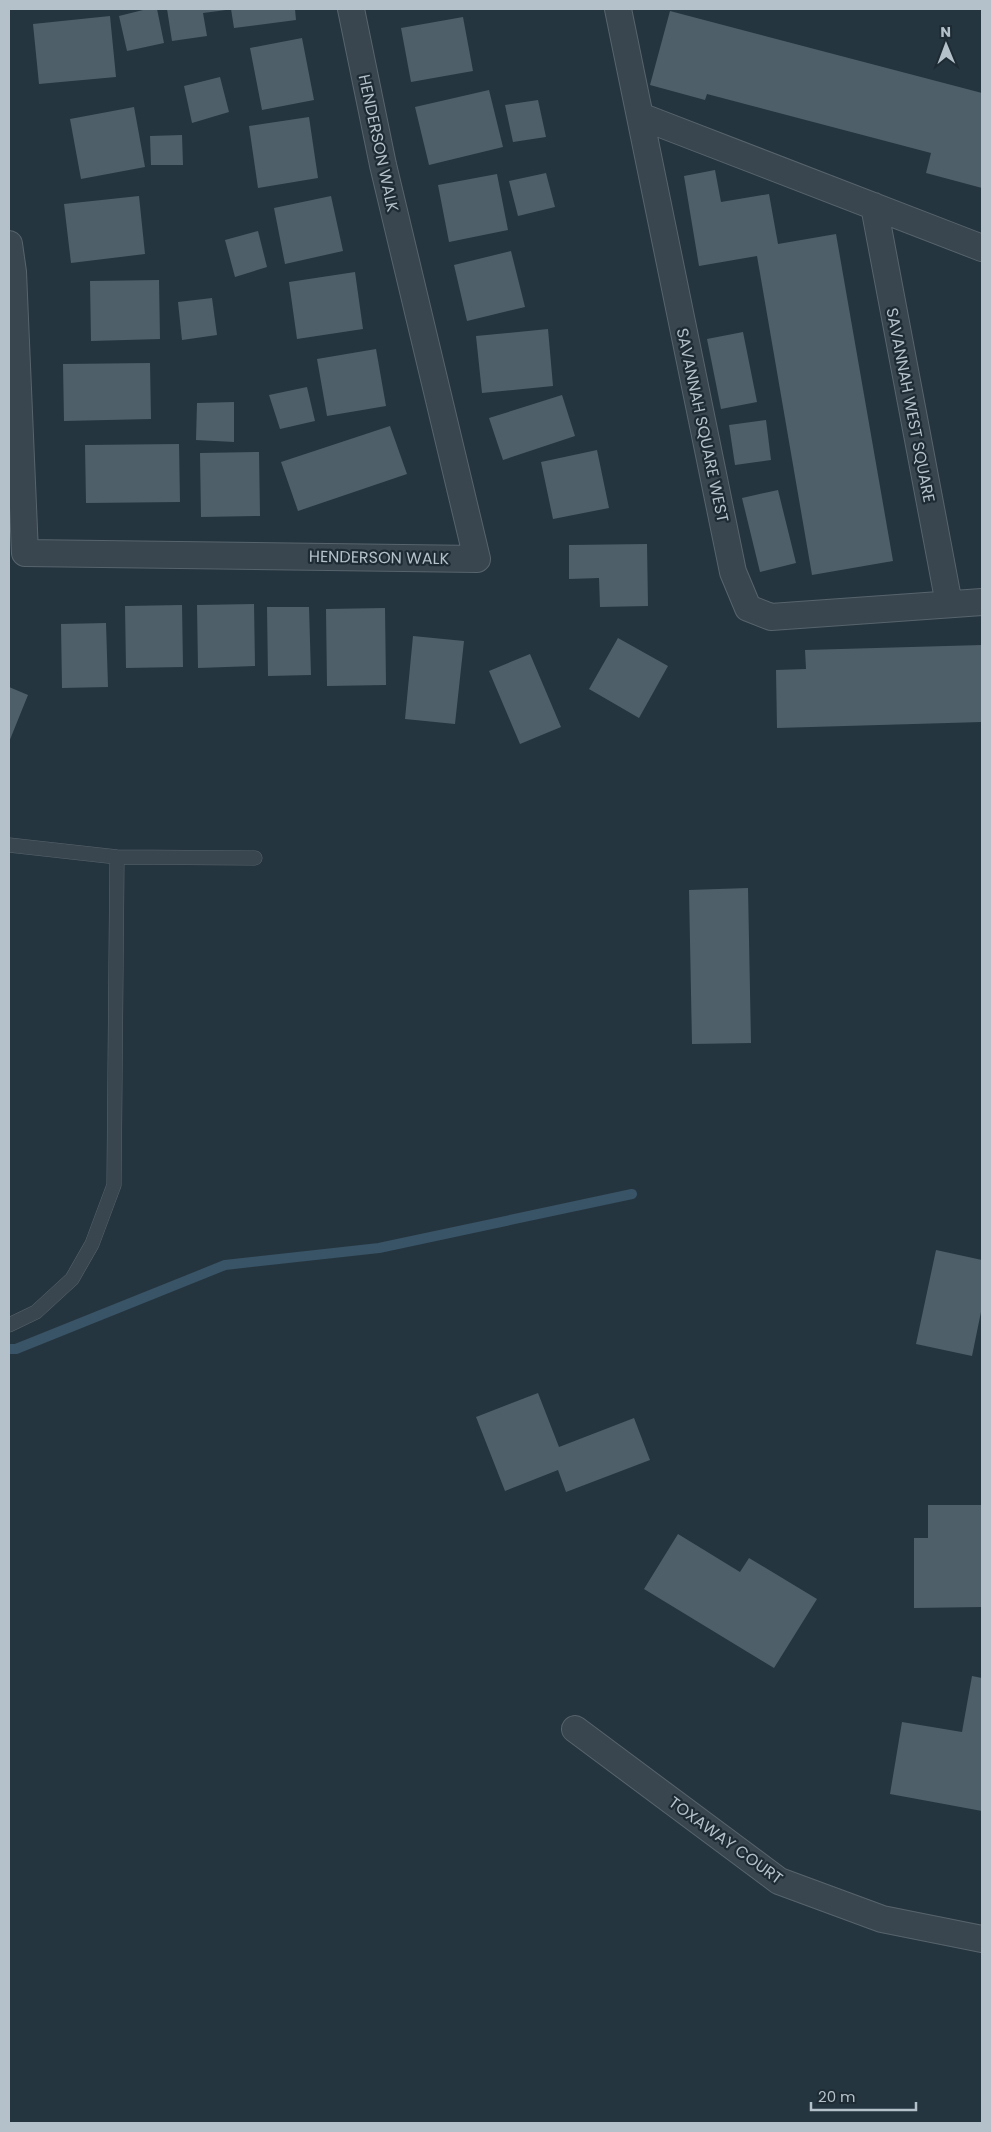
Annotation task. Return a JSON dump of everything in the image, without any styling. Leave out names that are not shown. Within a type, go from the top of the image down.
[{"type":"street","name":"HENDERSON WALK","points":[[9,244],[13,272],[26,553],[477,558],[383,165],[351,9]]},
{"type":"street","name":"SAVANNAH SQUARE WEST","points":[[618,9],[734,572],[748,608],[772,617],[982,602]]},
{"type":"street","points":[[640,116],[982,248]]},
{"type":"street","name":"SAVANNAH WEST SQUARE","points":[[874,206],[948,604]]},
{"type":"street","name":"TOXAWAY COURT","points":[[575,1728],[779,1881],[882,1920],[982,1939]]},
{"type":"lane","points":[[9,845],[117,857],[255,858]]},
{"type":"lane","points":[[9,1325],[36,1312],[72,1279],[92,1244],[114,1185],[117,857]]},
{"type":"building","points":[[147,9],[157,9],[164,43],[127,51],[119,16]]},
{"type":"building","points":[[167,9],[226,10],[203,13],[207,36],[172,41]]},
{"type":"building","points":[[231,9],[295,9],[296,20],[234,28]]},
{"type":"building","points":[[670,11],[982,93],[982,188],[926,173],[931,153],[707,94],[705,100],[650,85]]},
{"type":"building","points":[[110,16],[116,77],[39,84],[33,24]]},
{"type":"building","points":[[463,17],[473,71],[411,82],[401,28]]},
{"type":"building","points":[[302,38],[314,100],[262,110],[250,48]]},
{"type":"building","points":[[220,77],[229,112],[192,123],[184,86]]},
{"type":"building","points":[[489,90],[503,147],[429,165],[415,107]]},
{"type":"building","points":[[538,100],[546,137],[513,142],[505,105]]},
{"type":"building","points":[[134,107],[145,167],[81,179],[70,119]]},
{"type":"building","points":[[309,117],[318,178],[258,188],[249,126]]},
{"type":"building","points":[[182,135],[183,165],[151,165],[150,136]]},
{"type":"building","points":[[715,170],[721,202],[769,194],[778,244],[836,234],[893,561],[812,575],[757,256],[699,266],[684,176]]},
{"type":"building","points":[[546,173],[555,207],[518,216],[509,181]]},
{"type":"building","points":[[497,174],[508,230],[449,242],[438,185]]},
{"type":"building","points":[[139,196],[145,254],[71,263],[64,204]]},
{"type":"building","points":[[331,196],[343,251],[285,264],[274,208]]},
{"type":"building","points":[[258,231],[267,267],[235,277],[225,240]]},
{"type":"building","points":[[511,251],[525,307],[467,321],[454,265]]},
{"type":"building","points":[[355,272],[363,329],[297,339],[289,282]]},
{"type":"building","points":[[159,280],[160,339],[91,341],[90,281]]},
{"type":"building","points":[[212,298],[217,335],[182,340],[178,302]]},
{"type":"building","points":[[548,329],[553,386],[482,393],[476,336]]},
{"type":"building","points":[[743,332],[757,402],[721,409],[707,339]]},
{"type":"building","points":[[376,349],[386,406],[327,416],[317,359]]},
{"type":"building","points":[[150,363],[151,419],[64,421],[63,364]]},
{"type":"building","points":[[307,387],[315,421],[280,429],[269,395]]},
{"type":"building","points":[[562,395],[575,436],[503,460],[489,418]]},
{"type":"building","points":[[234,402],[234,442],[196,440],[197,403]]},
{"type":"building","points":[[766,420],[771,460],[735,465],[729,425]]},
{"type":"building","points":[[390,426],[407,474],[298,511],[281,462]]},
{"type":"building","points":[[179,444],[180,502],[86,503],[85,445]]},
{"type":"building","points":[[597,450],[609,508],[553,519],[541,462]]},
{"type":"building","points":[[259,452],[260,516],[201,517],[200,453]]},
{"type":"building","points":[[778,490],[796,563],[760,572],[742,498]]},
{"type":"building","points":[[647,544],[648,606],[600,607],[599,578],[569,579],[569,545]]},
{"type":"building","points":[[254,604],[255,666],[198,668],[197,605]]},
{"type":"building","points":[[182,605],[183,667],[126,668],[125,606]]},
{"type":"building","points":[[267,607],[309,607],[311,675],[268,676]]},
{"type":"building","points":[[385,608],[386,685],[327,686],[326,609]]},
{"type":"building","points":[[106,623],[108,687],[62,688],[61,624]]},
{"type":"building","points":[[413,636],[464,641],[455,724],[405,719]]},
{"type":"building","points":[[618,638],[668,666],[639,718],[589,689]]},
{"type":"building","points":[[982,645],[982,722],[777,728],[776,670],[806,669],[805,650]]},
{"type":"building","points":[[530,654],[561,727],[520,744],[489,671]]},
{"type":"building","points":[[9,687],[28,695],[9,742]]},
{"type":"building","points":[[748,888],[751,1043],[692,1044],[689,890]]},
{"type":"building","points":[[936,1250],[982,1260],[982,1307],[972,1356],[916,1344]]},
{"type":"building","points":[[538,1393],[559,1447],[634,1418],[650,1460],[566,1492],[558,1470],[505,1491],[476,1417]]},
{"type":"building","points":[[928,1505],[982,1505],[982,1607],[914,1608],[914,1538],[928,1538]]},
{"type":"building","points":[[678,1534],[740,1572],[749,1558],[817,1599],[774,1668],[644,1589]]},
{"type":"building","points":[[972,1676],[982,1678],[982,1811],[890,1794],[902,1722],[962,1732]]},
{"type":"waterway","points":[[9,1349],[16,1349],[225,1265],[379,1248],[632,1194]]}]
